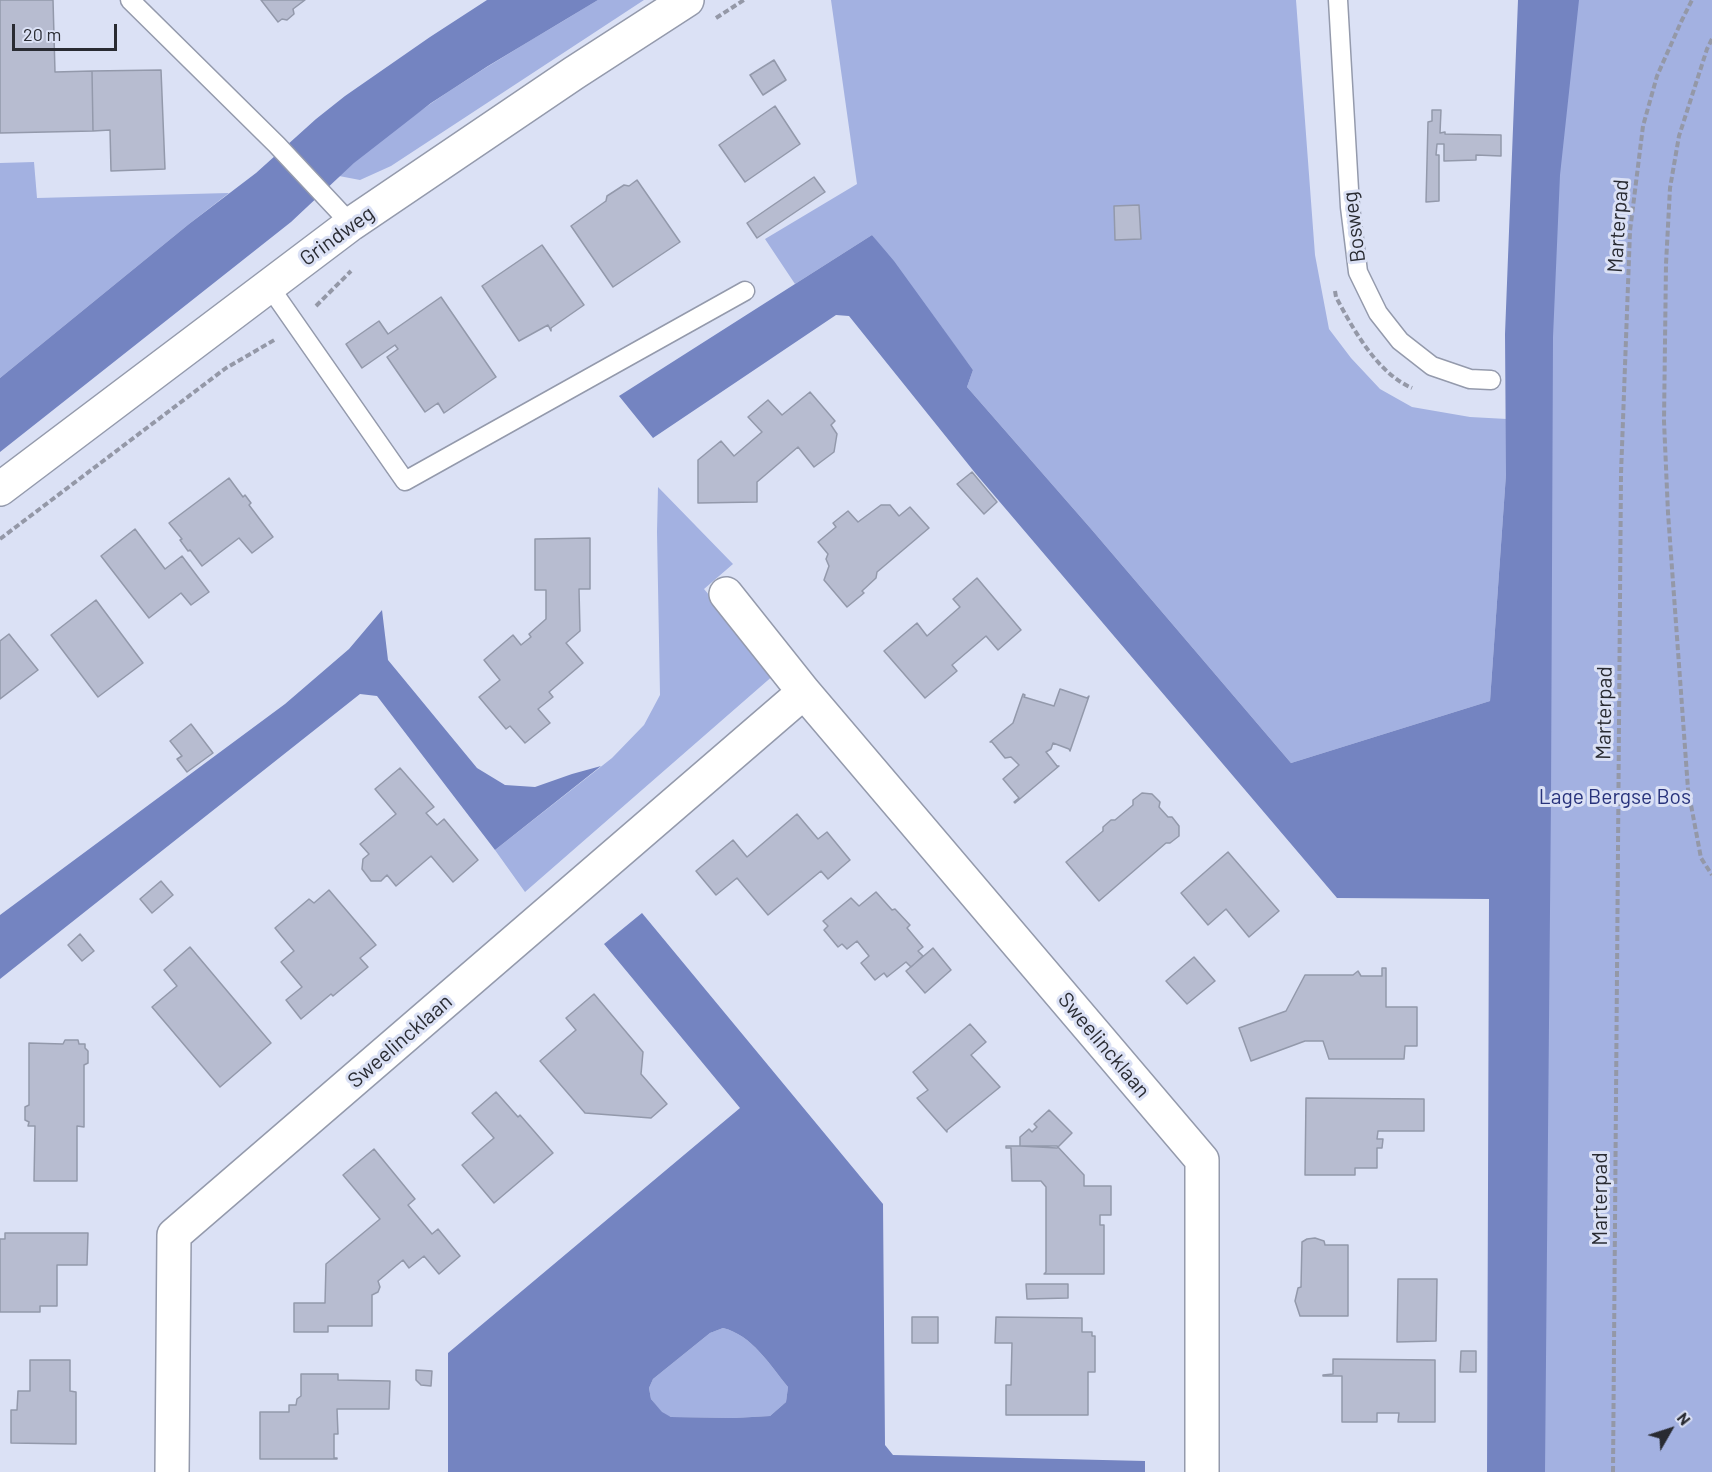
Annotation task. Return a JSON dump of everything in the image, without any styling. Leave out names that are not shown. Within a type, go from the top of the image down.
[{"type":"street","name":"Grindweg","points":[[0,489],[269,286],[343,215],[687,0]]},
{"type":"street","name":"Sweelincklaan","points":[[726,594],[804,692],[1202,1160],[1202,1472]]},
{"type":"street","name":"Sweelincklaan","points":[[172,1472],[174,1235],[804,692]]},
{"type":"lane","points":[[130,0],[277,145],[343,215]]},
{"type":"lane","name":"Bosweg","points":[[1338,0],[1350,207],[1358,272],[1378,313],[1400,341],[1432,366],[1470,378],[1491,380]]},
{"type":"lane","points":[[269,286],[405,481],[745,291]]},
{"type":"path","name":"Marterpad","points":[[1613,1472],[1621,474],[1630,231],[1643,126],[1657,76],[1692,0]]},
{"type":"path","points":[[1712,39],[1678,136],[1670,188],[1666,264],[1664,420],[1668,513],[1688,789],[1701,858],[1712,874]]},
{"type":"path","points":[[0,539],[226,368],[298,326]]},
{"type":"green space","points":[[598,0],[644,0],[391,166],[360,180],[339,176],[399,126],[431,103]]},
{"type":"green space","points":[[831,0],[1296,0],[1315,255],[1329,329],[1351,358],[1380,389],[1412,407],[1470,417],[1507,419],[1506,474],[1490,701],[1291,763],[967,387],[973,370],[872,235],[795,284],[765,239],[857,184]]},
{"type":"green space","name":"Lage Bergse Bos","points":[[1553,0],[1712,0],[1712,1472],[1523,1472]]},
{"type":"green space","points":[[34,162],[37,198],[229,193],[0,378],[0,163]]},
{"type":"green space","points":[[658,487],[733,564],[704,589],[775,674],[525,892],[495,850],[612,758],[644,725],[660,695]]},
{"type":"green space","points":[[723,1328],[743,1337],[767,1361],[788,1387],[786,1402],[770,1416],[671,1417],[662,1413],[651,1399],[649,1388],[653,1379],[710,1333]]},
{"type":"shaded area","points":[[487,0],[598,0],[431,103],[354,163],[291,222],[0,452],[0,378],[189,224],[256,173],[345,96]]},
{"type":"shaded area","points":[[1518,0],[1579,0],[1560,175],[1553,337],[1545,1472],[1487,1472],[1489,899],[1337,898],[976,474],[849,316],[836,315],[653,438],[619,396],[872,235],[894,261],[973,370],[967,387],[1291,763],[1490,701],[1506,474],[1505,334]]},
{"type":"shaded area","points":[[382,610],[388,660],[477,768],[505,785],[535,787],[601,766],[495,850],[377,696],[360,694],[0,979],[0,915],[285,704],[349,649]]},
{"type":"shaded area","points":[[642,913],[883,1204],[885,1445],[893,1455],[1145,1461],[1145,1472],[448,1472],[448,1353],[740,1108],[604,944]],"holes":[[[723,1328],[752,1344],[788,1387],[786,1402],[770,1416],[671,1417],[662,1412],[651,1399],[649,1388],[653,1379],[710,1333]]]},
{"type":"building","points":[[0,0],[53,0],[55,72],[92,71],[93,131],[0,133]]},
{"type":"building","points":[[261,0],[305,0],[293,9],[294,14],[287,20],[282,19],[278,22]]},
{"type":"building","points":[[774,60],[786,80],[763,95],[750,75]]},
{"type":"building","points":[[161,70],[165,169],[111,171],[110,130],[93,131],[92,71]]},
{"type":"building","points":[[775,106],[800,144],[745,182],[719,145]]},
{"type":"building","points":[[1432,110],[1441,110],[1440,133],[1501,135],[1501,156],[1476,155],[1476,160],[1444,161],[1444,144],[1437,144],[1439,201],[1426,202],[1428,122],[1432,121]]},
{"type":"building","points":[[814,177],[825,192],[757,238],[747,223]]},
{"type":"building","points":[[637,180],[680,242],[613,287],[571,226],[606,201],[607,196]]},
{"type":"building","points":[[1139,205],[1141,239],[1115,240],[1114,206]]},
{"type":"building","points":[[542,245],[584,305],[551,328],[551,331],[548,325],[519,341],[482,286]]},
{"type":"building","points":[[441,297],[496,377],[444,413],[438,403],[425,412],[387,357],[398,349],[395,345],[362,368],[346,344],[379,321],[388,334]]},
{"type":"building","points":[[810,392],[835,421],[831,425],[837,434],[834,452],[814,467],[798,447],[757,482],[757,502],[698,503],[698,460],[721,441],[734,456],[762,432],[748,417],[768,400],[782,415]]},
{"type":"building","points":[[972,472],[997,502],[984,514],[957,484]]},
{"type":"building","points":[[229,478],[243,497],[245,495],[251,503],[249,505],[273,537],[252,553],[239,538],[202,566],[190,550],[188,551],[169,523]]},
{"type":"building","points":[[881,505],[890,505],[899,516],[910,507],[929,528],[877,572],[876,578],[862,591],[864,593],[847,607],[824,580],[829,566],[826,559],[828,554],[818,542],[836,527],[833,523],[848,511],[858,522]]},
{"type":"building","points":[[135,529],[165,569],[182,556],[209,592],[191,605],[181,593],[149,618],[101,556]]},
{"type":"building","points":[[590,538],[590,589],[579,589],[580,631],[566,643],[583,663],[549,692],[553,697],[538,709],[550,723],[525,743],[510,726],[506,729],[479,697],[500,680],[484,660],[513,635],[521,645],[531,637],[529,634],[546,619],[546,590],[535,590],[535,539]]},
{"type":"building","points":[[977,578],[1021,630],[998,650],[986,636],[952,665],[957,671],[925,698],[884,651],[917,623],[927,636],[960,607],[953,599]]},
{"type":"building","points":[[96,600],[143,663],[98,697],[51,635]]},
{"type":"building","points":[[9,634],[38,670],[0,699],[0,641]]},
{"type":"building","points":[[1060,689],[1087,698],[1089,696],[1070,751],[1053,743],[1051,749],[1046,752],[1059,766],[1015,803],[1019,798],[1003,779],[1019,765],[1011,757],[1005,758],[990,742],[1013,723],[1023,694],[1024,697],[1054,706]]},
{"type":"building","points":[[191,724],[213,753],[187,772],[177,759],[182,756],[170,741]]},
{"type":"building","points":[[400,768],[434,807],[426,813],[437,825],[444,819],[478,860],[453,882],[431,856],[396,886],[387,875],[381,881],[371,881],[362,869],[363,859],[369,854],[360,844],[396,814],[375,789]]},
{"type":"building","points":[[1142,793],[1152,794],[1160,802],[1159,807],[1179,826],[1179,836],[1170,843],[1166,843],[1099,901],[1066,862],[1103,831],[1103,827],[1111,820],[1115,820],[1133,805],[1133,800]]},
{"type":"building","points":[[797,814],[818,839],[827,832],[850,860],[828,879],[821,871],[768,915],[737,878],[716,895],[696,871],[733,840],[747,857]]},
{"type":"building","points":[[1228,852],[1279,911],[1249,937],[1226,909],[1208,925],[1181,893]]},
{"type":"building","points":[[161,881],[173,895],[152,913],[140,899]]},
{"type":"building","points":[[329,890],[376,945],[360,958],[368,967],[301,1019],[286,1000],[302,987],[281,962],[294,951],[275,928],[309,899],[314,903]]},
{"type":"building","points":[[876,892],[910,925],[907,928],[923,947],[918,951],[923,956],[911,967],[906,962],[887,977],[884,973],[875,980],[861,963],[869,956],[857,941],[847,949],[842,944],[838,947],[824,930],[828,926],[823,921],[851,898],[859,906]]},
{"type":"building","points":[[80,934],[94,951],[82,961],[68,945]]},
{"type":"building","points":[[190,947],[271,1043],[220,1087],[152,1007],[177,986],[164,970]]},
{"type":"building","points":[[933,948],[951,970],[925,993],[906,971]]},
{"type":"building","points":[[1194,957],[1215,981],[1187,1004],[1166,981]]},
{"type":"building","points":[[1382,968],[1386,968],[1386,1007],[1417,1007],[1417,1046],[1405,1046],[1404,1059],[1329,1059],[1323,1041],[1305,1041],[1251,1061],[1239,1028],[1286,1011],[1305,975],[1353,975],[1358,971],[1361,976],[1382,976]]},
{"type":"building","points":[[594,994],[643,1052],[641,1074],[667,1104],[651,1118],[585,1113],[540,1061],[576,1030],[566,1018]]},
{"type":"building","points":[[970,1024],[986,1042],[971,1055],[1000,1087],[947,1132],[917,1098],[928,1090],[913,1072]]},
{"type":"building","points":[[65,1040],[78,1040],[79,1044],[85,1044],[88,1051],[88,1063],[84,1065],[84,1127],[77,1126],[77,1181],[34,1181],[35,1126],[28,1126],[29,1122],[25,1120],[25,1107],[29,1105],[29,1043],[63,1044]]},
{"type":"building","points":[[496,1092],[518,1117],[520,1115],[553,1153],[494,1203],[462,1165],[494,1138],[472,1113]]},
{"type":"building","points":[[1306,1098],[1424,1099],[1424,1131],[1378,1131],[1377,1139],[1383,1139],[1382,1148],[1377,1148],[1377,1168],[1355,1168],[1355,1175],[1305,1175]]},
{"type":"building","points":[[1049,1110],[1072,1133],[1057,1148],[1020,1146],[1020,1137],[1029,1129],[1032,1132],[1037,1127],[1034,1124]]},
{"type":"building","points":[[1006,1146],[1057,1146],[1084,1175],[1084,1186],[1111,1186],[1111,1215],[1100,1215],[1100,1225],[1104,1225],[1104,1274],[1044,1274],[1046,1272],[1046,1187],[1041,1181],[1012,1181],[1011,1148],[1006,1148]]},
{"type":"building","points":[[374,1149],[415,1199],[408,1205],[432,1234],[438,1229],[460,1256],[439,1274],[424,1256],[409,1268],[403,1260],[378,1281],[380,1287],[378,1292],[372,1295],[372,1326],[328,1326],[328,1332],[294,1332],[294,1303],[325,1303],[326,1264],[380,1219],[343,1175]]},
{"type":"building","points":[[5,1233],[88,1233],[87,1265],[57,1265],[57,1306],[40,1306],[40,1312],[0,1312],[0,1239],[5,1239]]},
{"type":"building","points":[[1315,1238],[1324,1241],[1325,1245],[1348,1245],[1348,1316],[1300,1316],[1295,1301],[1298,1288],[1301,1287],[1302,1242]]},
{"type":"building","points":[[1398,1279],[1437,1279],[1436,1341],[1397,1342]]},
{"type":"building","points":[[1026,1284],[1068,1284],[1068,1298],[1027,1299]]},
{"type":"building","points":[[912,1317],[938,1317],[938,1343],[912,1343]]},
{"type":"building","points":[[996,1317],[1082,1318],[1082,1332],[1092,1332],[1092,1336],[1095,1336],[1095,1372],[1088,1372],[1088,1415],[1006,1415],[1006,1385],[1011,1385],[1012,1343],[995,1343]]},
{"type":"building","points":[[1461,1351],[1476,1351],[1476,1372],[1460,1372]]},
{"type":"building","points":[[1333,1359],[1435,1360],[1435,1422],[1398,1422],[1399,1413],[1377,1413],[1377,1422],[1342,1422],[1342,1376],[1323,1376],[1333,1374]]},
{"type":"building","points":[[30,1360],[70,1360],[70,1391],[76,1392],[76,1444],[11,1443],[11,1410],[17,1410],[18,1391],[30,1391]]},
{"type":"building","points":[[416,1370],[432,1371],[431,1386],[421,1385],[416,1380]]},
{"type":"building","points":[[301,1374],[338,1374],[338,1380],[390,1381],[389,1409],[337,1409],[338,1434],[334,1434],[334,1458],[337,1459],[260,1459],[260,1412],[289,1412],[289,1405],[296,1405],[297,1399],[301,1396]]}]
